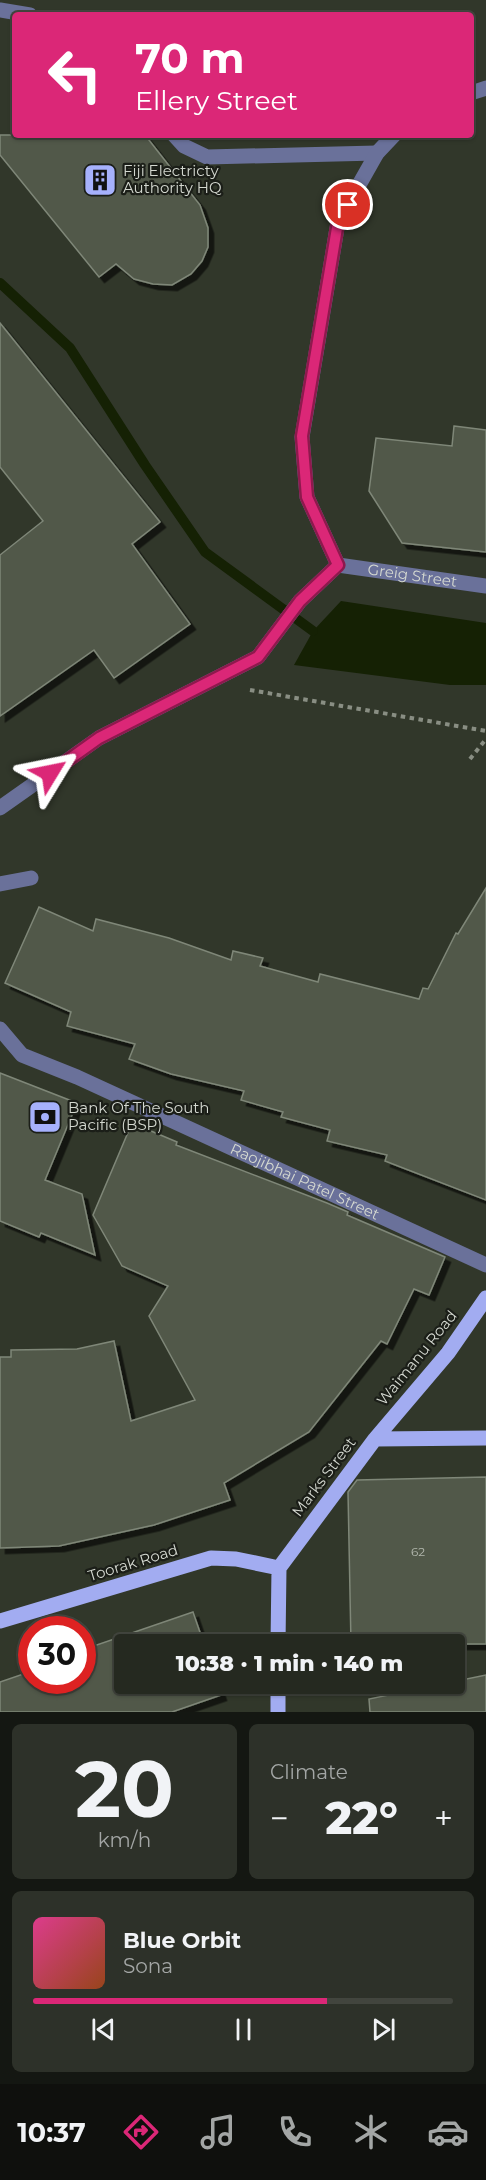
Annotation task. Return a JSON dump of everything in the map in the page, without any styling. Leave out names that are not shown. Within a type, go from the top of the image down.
[{"type":"main road","name":"Waimanu Road","points":[[375,1439],[448,1353],[486,1298]]},
{"type":"main road","name":"Marks Street","points":[[279,1568],[375,1439],[486,1438]]},
{"type":"main road","name":"Toorak Road","points":[[0,1621],[211,1558],[236,1559],[279,1568]]},
{"type":"main road","points":[[278,1634],[279,1568]]},
{"type":"main road","points":[[278,1694],[279,1712]]},
{"type":"street","points":[[177,138],[184,146],[207,157],[377,153]]},
{"type":"street","points":[[0,808],[99,738],[258,657],[300,601],[338,565],[307,497],[302,436],[338,222],[377,153],[391,138]]},
{"type":"street","name":"Greig Street","points":[[338,565],[486,586]]},
{"type":"street","points":[[0,884],[31,878]]},
{"type":"street","name":"Raojibhai Patel Street","points":[[0,1029],[22,1055],[77,1077],[486,1265]]},
{"type":"path","points":[[208,683],[486,731]]},
{"type":"path","points":[[470,759],[486,739]]},
{"type":"shaded area","points":[[341,601],[486,623],[486,685],[450,685],[294,665],[313,631]]},
{"type":"building","name":"Fiji Electricty Authority HQ","points":[[0,135],[12,135],[12,138],[147,138],[200,205],[208,228],[208,247],[202,261],[191,274],[172,285],[153,284],[134,279],[116,264],[99,277],[0,155]]},
{"type":"building","points":[[0,323],[160,522],[132,544],[190,624],[114,678],[94,650],[0,716],[0,555],[43,521],[0,467]]},
{"type":"building","points":[[454,426],[486,430],[486,552],[402,543],[369,491],[376,438],[452,446]]},
{"type":"building","points":[[486,888],[486,1200],[385,1161],[387,1155],[327,1141],[330,1130],[281,1117],[283,1112],[241,1100],[244,1091],[171,1074],[129,1059],[135,1044],[67,1026],[71,1012],[5,983],[39,907],[93,931],[96,919],[169,938],[231,960],[233,951],[263,958],[260,966],[318,982],[320,974],[419,999],[423,988],[428,989],[456,933],[458,934]]},
{"type":"building","points":[[0,1073],[77,1103],[45,1180],[82,1194],[95,1255],[41,1233],[39,1237],[0,1221]]},
{"type":"building","points":[[132,1123],[177,1142],[176,1145],[327,1203],[348,1212],[347,1215],[445,1257],[429,1295],[414,1289],[387,1344],[381,1341],[309,1432],[224,1483],[230,1500],[154,1525],[59,1546],[0,1548],[0,1357],[11,1357],[11,1350],[77,1349],[114,1341],[131,1421],[195,1400],[149,1316],[168,1286],[122,1266],[93,1215]]},
{"type":"building","points":[[486,1477],[486,1644],[465,1644],[465,1634],[351,1634],[348,1492],[357,1480]]},
{"type":"building","points":[[193,1612],[201,1634],[129,1634]]},
{"type":"building","points":[[114,1639],[114,1694],[221,1695],[172,1712],[0,1712],[0,1682],[18,1676],[18,1694],[96,1694],[96,1645]]},
{"type":"building","points":[[486,1675],[486,1712],[370,1712],[369,1699],[393,1694],[465,1694],[465,1679]]},
{"type":"waterway","points":[[0,283],[70,348],[145,465],[205,552],[313,631]]},
{"type":"place","name":"Fiji Electricty Authority HQ","points":[[100,180]]},
{"type":"place","name":"Bank Of The South Pacific (BSP)","points":[[45,1117]]},
{"type":"route","points":[[50,773],[99,738],[258,657],[300,601],[338,565],[307,497],[302,436],[338,222],[348,205]]}]
